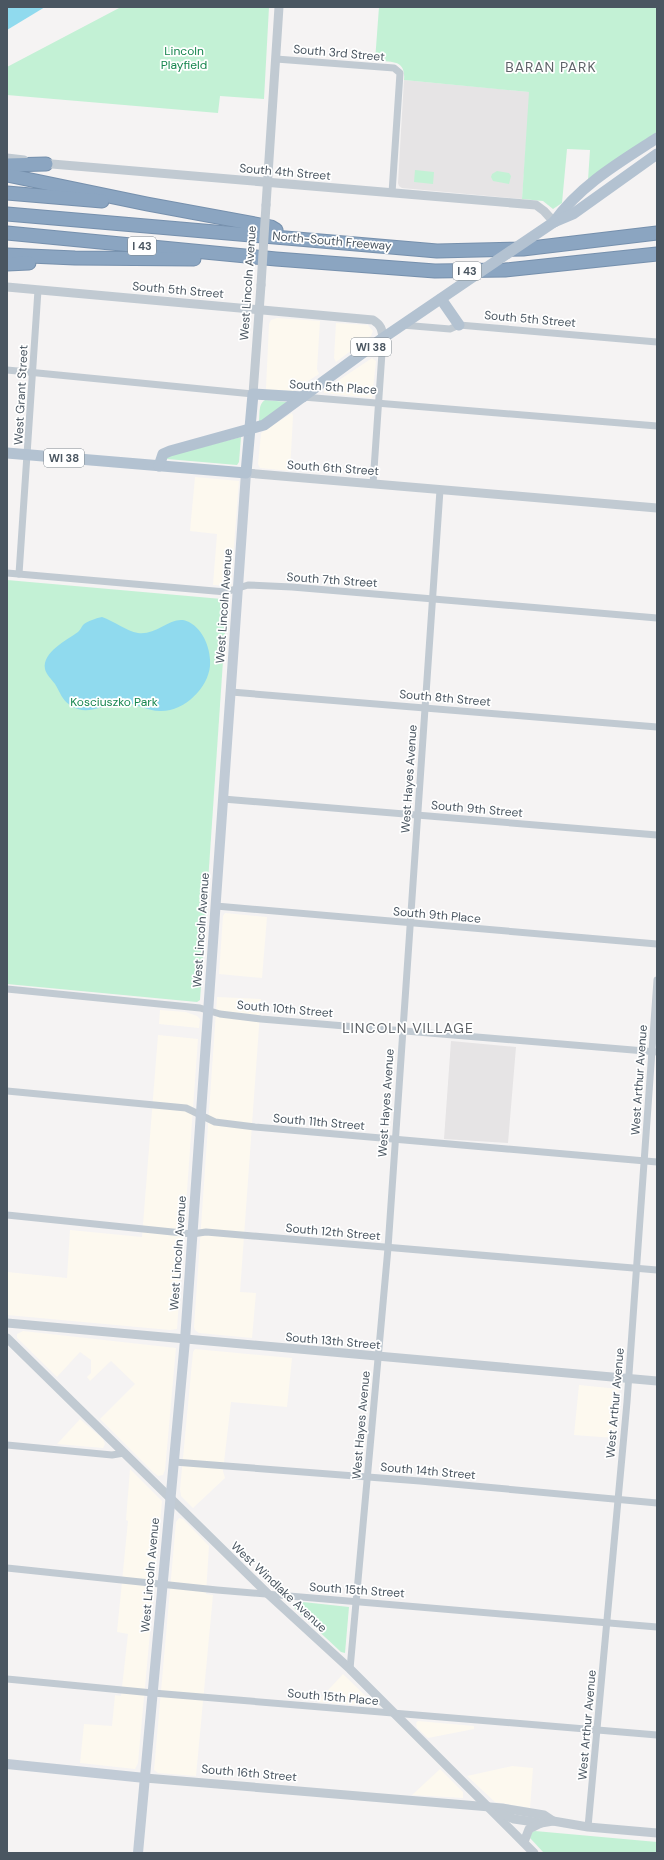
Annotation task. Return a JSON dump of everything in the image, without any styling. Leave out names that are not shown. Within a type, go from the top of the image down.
[{"type":"highway","points":[[7,165],[46,164]]},
{"type":"highway","points":[[7,175],[147,204],[271,227],[285,237]]},
{"type":"highway","points":[[7,194],[147,204]]},
{"type":"highway","name":"North-South Freeway","points":[[7,214],[437,251],[523,249],[657,233]]},
{"type":"highway","name":"North-South Freeway","points":[[7,233],[276,259],[436,271],[490,270],[657,254]]},
{"type":"highway","points":[[7,255],[75,258],[276,259]]},
{"type":"highway","points":[[7,264],[75,258]]},
{"type":"main road","name":"WI 38","points":[[554,222],[565,207],[592,182],[657,138]]},
{"type":"main road","name":"WI 38","points":[[159,466],[163,454],[170,451],[264,426],[383,338],[554,222],[573,214],[657,154]]},
{"type":"main road","points":[[441,299],[459,325]]},
{"type":"main road","name":"South 5th Place","points":[[253,394],[303,397]]},
{"type":"main road","name":"West Lincoln Avenue","points":[[138,1853],[185,1340],[249,429],[253,394]]},
{"type":"main road","name":"South 6th Street","points":[[7,453],[246,474]]},
{"type":"main road","name":"South 16th Street","points":[[7,1764],[145,1778]]},
{"type":"street","name":"West Lincoln Avenue","points":[[253,394],[279,7]]},
{"type":"street","name":"South 3rd Street","points":[[276,59],[394,68],[400,73],[392,193]]},
{"type":"street","name":"South 4th Street","points":[[7,158],[46,164],[536,205],[554,222]]},
{"type":"street","name":"South 5th Street","points":[[7,287],[373,320],[382,328],[383,338]]},
{"type":"street","name":"West Grant Street","points":[[19,574],[38,290]]},
{"type":"street","name":"South 5th Street","points":[[402,325],[450,329],[459,325],[657,342]]},
{"type":"street","points":[[373,484],[383,338]]},
{"type":"street","name":"South 5th Place","points":[[7,370],[253,394]]},
{"type":"street","name":"South 5th Place","points":[[303,397],[657,426]]},
{"type":"street","name":"South 6th Street","points":[[246,474],[657,508]]},
{"type":"street","name":"West Hayes Avenue","points":[[350,1669],[388,1248],[440,490]]},
{"type":"street","name":"South 7th Street","points":[[7,573],[226,592],[248,585],[657,618]]},
{"type":"street","name":"South 8th Street","points":[[231,692],[657,727]]},
{"type":"street","name":"South 9th Street","points":[[223,800],[657,836]]},
{"type":"street","name":"South 9th Place","points":[[216,906],[410,924],[657,944]]},
{"type":"street","name":"West Arthur Avenue","points":[[588,1826],[598,1730],[629,1378],[644,1161],[655,1052],[657,980]]},
{"type":"street","name":"South 10th Street","points":[[7,989],[208,1010],[220,1014],[655,1052]]},
{"type":"street","name":"South 11th Street","points":[[7,1091],[186,1108],[215,1122],[248,1127],[657,1162]]},
{"type":"street","name":"South 12th Street","points":[[7,1215],[192,1234],[206,1232],[657,1270]]},
{"type":"street","name":"South 13th Street","points":[[7,1323],[657,1381]]},
{"type":"street","name":"West Windlake Avenue","points":[[7,1338],[267,1593],[350,1669],[490,1807],[534,1853]]},
{"type":"street","points":[[7,1444],[112,1455],[124,1453]]},
{"type":"street","name":"South 14th Street","points":[[174,1462],[368,1477],[657,1503]]},
{"type":"street","name":"South 15th Street","points":[[7,1568],[163,1585],[657,1626]]},
{"type":"street","name":"South 15th Place","points":[[7,1679],[153,1693],[657,1735]]},
{"type":"street","name":"South 16th Street","points":[[145,1778],[502,1808],[544,1815],[553,1821]]},
{"type":"street","name":"South 16th Street","points":[[490,1807],[509,1818],[541,1822],[553,1821],[657,1833]]},
{"type":"street","points":[[524,1842],[529,1829],[541,1822]]},
{"type":"shaded area","points":[[404,80],[530,92],[522,199],[402,188],[399,186]]},
{"type":"shaded area","points":[[277,318],[320,321],[317,369],[319,374],[293,391],[266,390],[269,324],[271,320]]},
{"type":"shaded area","points":[[336,323],[368,325],[373,331],[371,336],[336,362],[334,358]]},
{"type":"shaded area","points":[[372,358],[376,361],[372,398],[324,393],[324,390]]},
{"type":"shaded area","points":[[292,413],[290,471],[260,468],[258,464],[261,433]]},
{"type":"shaded area","points":[[195,477],[239,481],[231,586],[213,585],[217,534],[190,531]]},
{"type":"shaded area","points":[[225,913],[267,917],[262,978],[219,974],[223,916]]},
{"type":"shaded area","points":[[217,997],[261,999],[240,1292],[256,1293],[252,1338],[199,1333],[194,1327]]},
{"type":"shaded area","points":[[160,1010],[186,1012],[197,1016],[200,1019],[199,1028],[159,1024]]},
{"type":"shaded area","points":[[158,1035],[198,1039],[177,1329],[170,1330],[7,1315],[7,1272],[67,1278],[70,1230],[142,1237]]},
{"type":"shaded area","points":[[451,1041],[516,1047],[508,1143],[444,1139]]},
{"type":"shaded area","points":[[23,1331],[176,1348],[165,1470],[163,1475],[158,1476],[154,1473],[100,1419],[135,1384],[111,1361],[90,1381],[87,1377],[91,1373],[91,1360],[80,1352],[57,1377],[17,1338],[17,1334]]},
{"type":"shaded area","points":[[195,1349],[292,1358],[287,1407],[231,1402],[223,1471],[225,1478],[193,1508],[181,1496],[180,1489],[193,1352]]},
{"type":"shaded area","points":[[579,1385],[619,1389],[614,1438],[574,1435]]},
{"type":"shaded area","points":[[80,1419],[103,1439],[105,1444],[103,1448],[57,1444]]},
{"type":"shaded area","points":[[130,1469],[162,1501],[138,1763],[135,1769],[80,1763],[84,1724],[112,1726],[115,1695],[121,1696],[128,1634],[117,1632],[128,1521],[126,1520]]},
{"type":"shaded area","points":[[179,1518],[183,1519],[209,1546],[206,1594],[213,1595],[196,1776],[158,1773],[154,1770],[176,1522]]},
{"type":"shaded area","points":[[343,1674],[371,1701],[369,1706],[317,1702]]},
{"type":"shaded area","points":[[418,1721],[474,1726],[474,1729],[428,1738],[417,1728],[416,1723]]},
{"type":"shaded area","points":[[512,1766],[533,1768],[530,1808],[495,1802],[467,1776]]},
{"type":"shaded area","points":[[440,1769],[463,1792],[463,1798],[412,1795]]},
{"type":"green space","name":"Lincoln Playfield","points":[[121,7],[269,7],[264,99],[220,96],[218,113],[7,95],[7,67]]},
{"type":"green space","name":"BARAN PARK","points":[[379,7],[657,7],[657,132],[588,180],[590,150],[567,149],[562,203],[553,209],[543,201],[522,199],[529,92],[404,80],[403,68],[400,65],[392,62],[375,61]]},
{"type":"green space","points":[[415,170],[434,172],[433,184],[414,182]]},
{"type":"green space","points":[[497,171],[509,173],[511,176],[509,184],[493,181],[491,177],[492,174]]},
{"type":"green space","points":[[265,400],[287,402],[262,423],[259,421],[260,409],[261,404]]},
{"type":"green space","points":[[241,437],[239,462],[237,465],[167,459],[167,456]]},
{"type":"green space","name":"Kosciuszko Park","points":[[7,580],[222,599],[227,602],[200,1000],[197,1002],[7,984]]},
{"type":"green space","points":[[303,1602],[349,1607],[345,1653],[341,1652],[295,1609],[294,1605],[296,1603]]},
{"type":"green space","points":[[535,1831],[657,1842],[657,1853],[544,1853],[530,1838],[532,1832]]},
{"type":"water","points":[[7,7],[45,7],[7,30]]},
{"type":"water","points":[[102,617],[138,633],[152,631],[177,620],[189,622],[199,630],[208,647],[210,666],[205,682],[200,690],[186,703],[169,710],[160,711],[155,711],[130,703],[119,703],[94,709],[82,710],[67,703],[45,669],[47,657],[56,647],[78,632],[83,625]]},
{"type":"district","name":"BARAN PARK","points":[[551,67]]},
{"type":"district","name":"LINCOLN VILLAGE","points":[[408,1028]]}]
